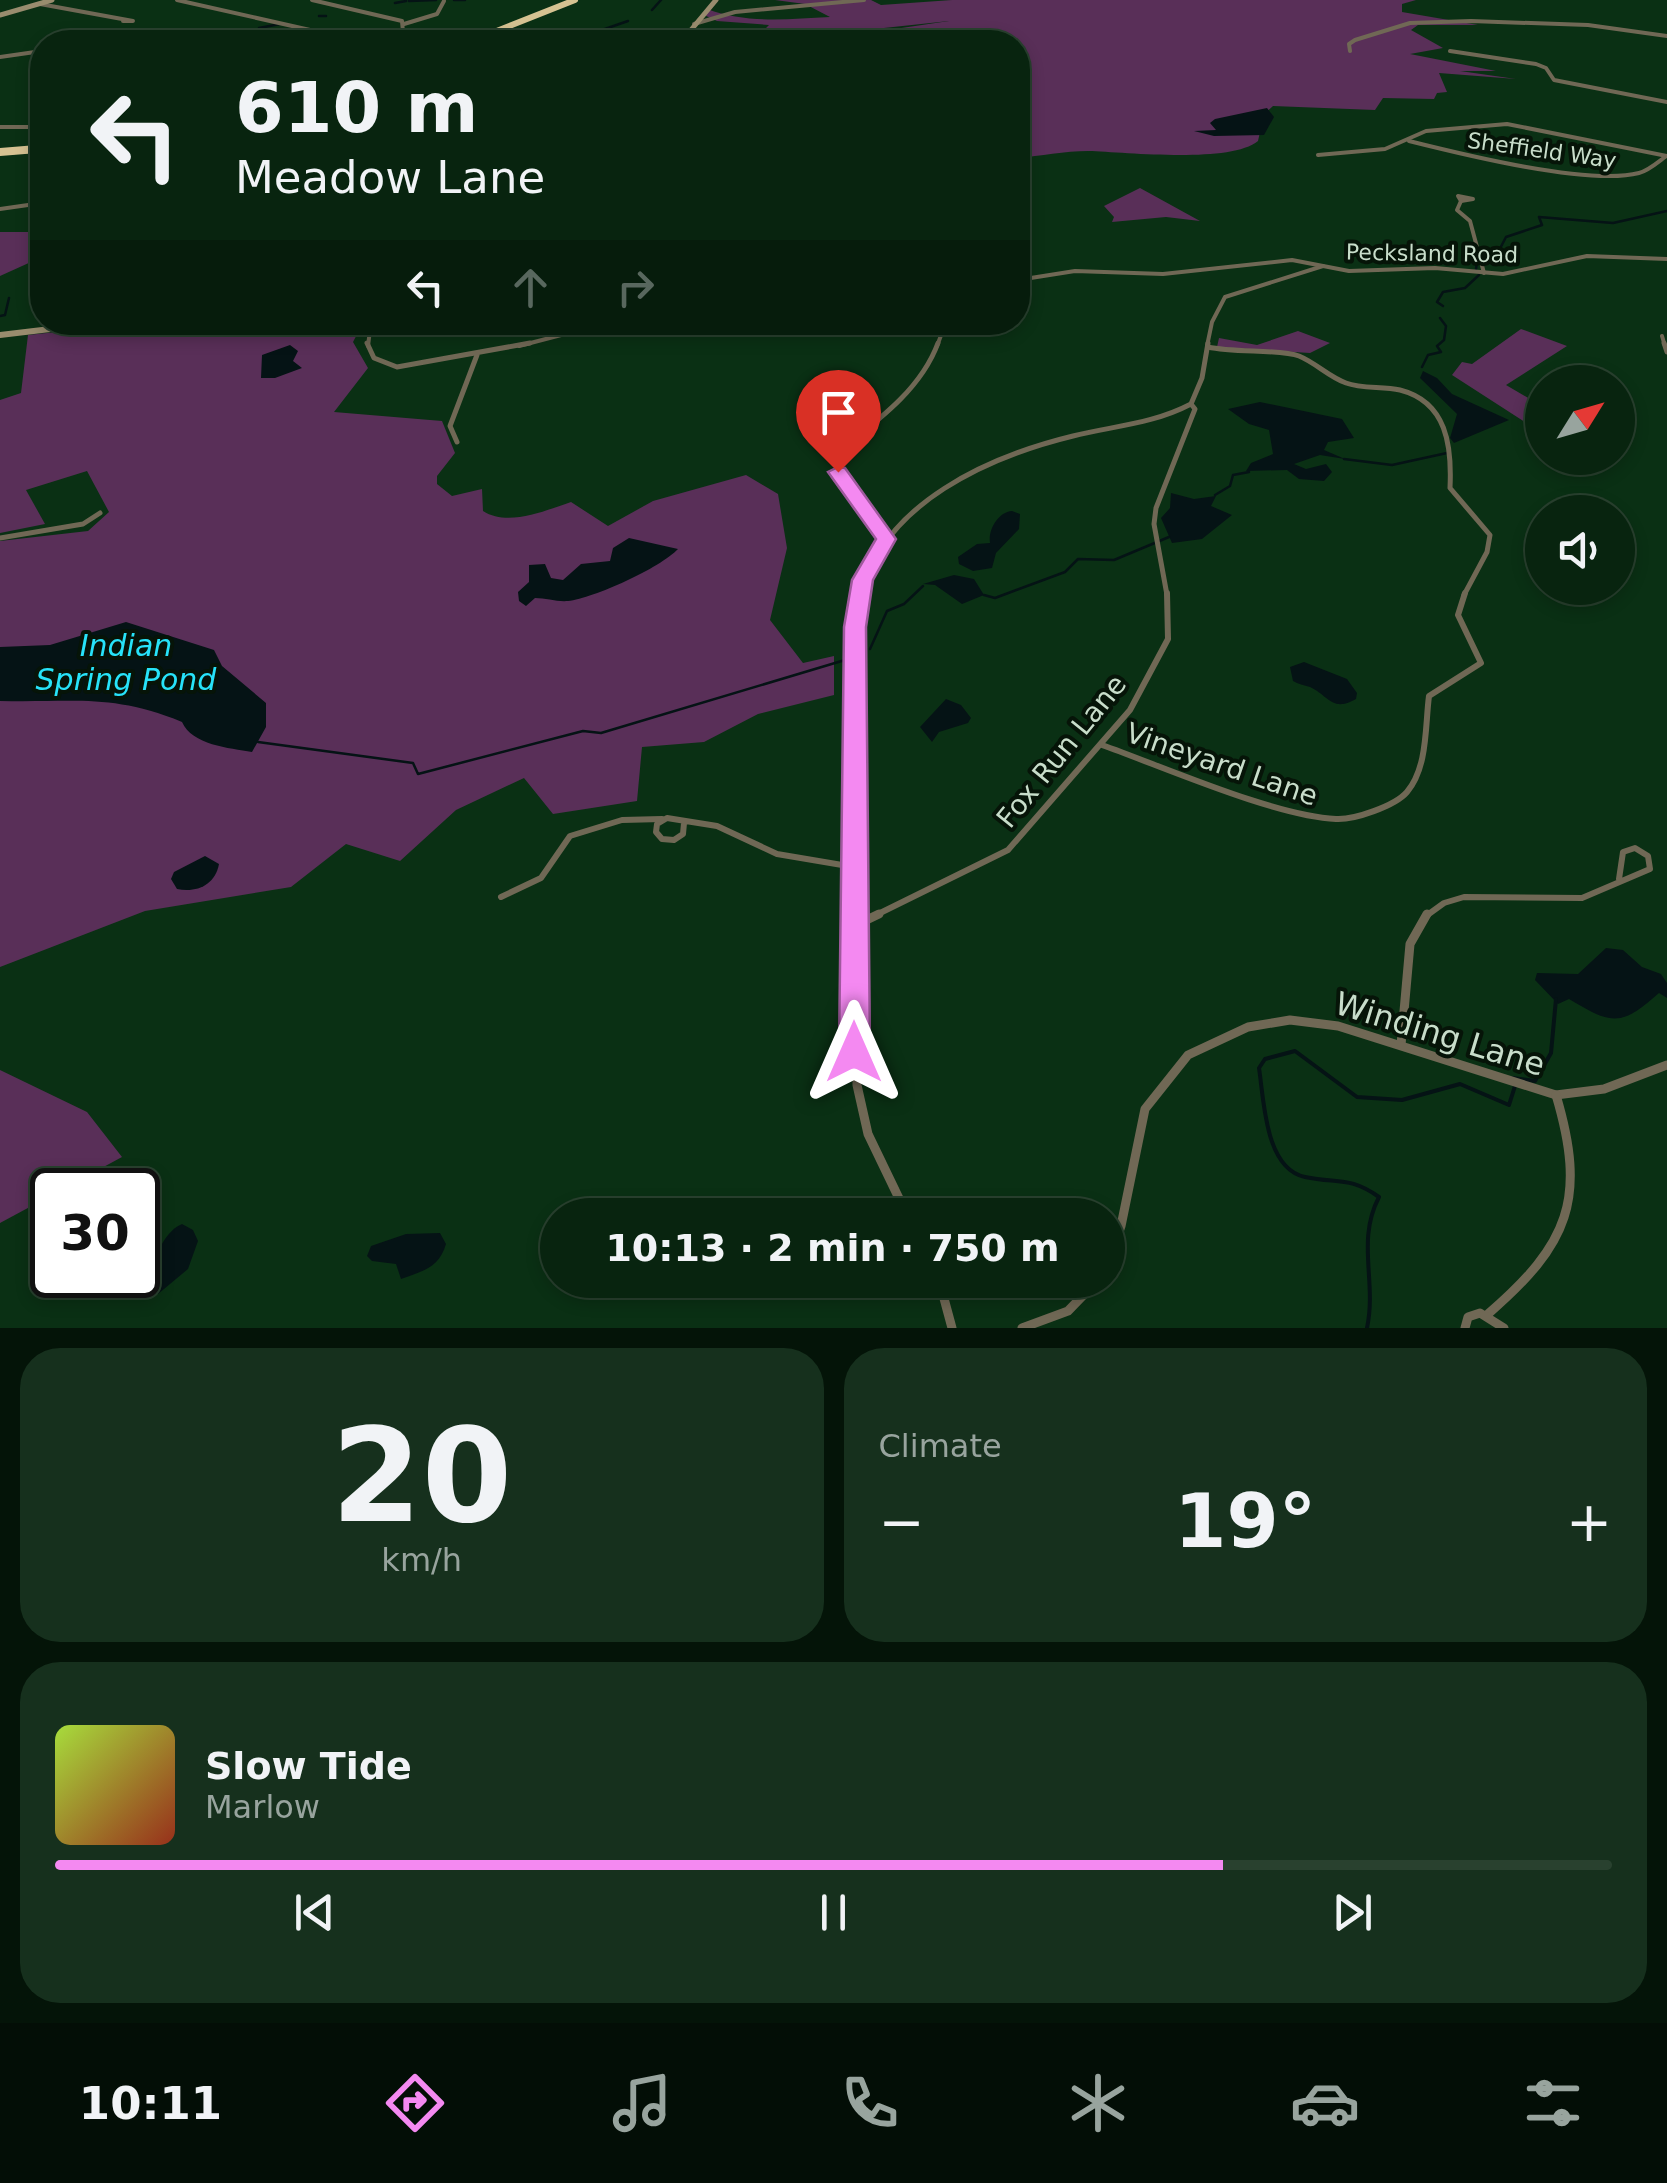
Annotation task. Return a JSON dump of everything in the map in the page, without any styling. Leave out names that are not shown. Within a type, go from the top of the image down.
[{"type":"highway","points":[[499,30],[575,0]]},
{"type":"highway","points":[[508,30],[583,0]]},
{"type":"highway","points":[[0,150],[30,149]]},
{"type":"street","points":[[0,15],[52,0]]},
{"type":"street","points":[[177,0],[310,30]]},
{"type":"street","points":[[312,0],[388,16],[404,24],[437,14],[444,2]]},
{"type":"street","points":[[689,30],[698,13],[716,0]]},
{"type":"street","points":[[693,24],[735,12],[864,0]]},
{"type":"street","points":[[40,4],[123,21]]},
{"type":"street","points":[[1350,51],[1349,44],[1355,40],[1423,22],[1568,24],[1667,36]]},
{"type":"street","points":[[402,30],[404,24]]},
{"type":"street","points":[[1450,51],[1513,58],[1542,66],[1558,81],[1667,102]]},
{"type":"street","points":[[0,56],[30,52]]},
{"type":"street","points":[[1318,155],[1385,149],[1426,131],[1521,124],[1667,156]]},
{"type":"street","points":[[0,127],[30,127]]},
{"type":"street","name":"Sheffield Way","points":[[1409,141],[1492,162],[1619,176],[1644,174],[1667,156]]},
{"type":"street","points":[[1461,201],[1458,210],[1470,221],[1484,273]]},
{"type":"street","points":[[0,209],[30,205]]},
{"type":"street","name":"Pecksland Road","points":[[1030,278],[1075,271],[1163,274],[1292,260],[1323,266],[1484,273],[1529,272],[1587,256],[1667,259]]},
{"type":"street","name":"Fox Run Lane","points":[[854,926],[1008,850],[1102,745],[1143,690],[1168,639],[1167,584],[1154,524],[1156,508],[1191,428],[1195,409],[1191,404],[1208,347],[1208,324],[1225,296],[1323,266]]},
{"type":"street","points":[[0,336],[30,332]]},
{"type":"street","points":[[369,335],[367,349],[384,366],[410,367],[557,335]]},
{"type":"street","points":[[886,539],[838,472],[834,455],[894,407],[932,359],[941,335]]},
{"type":"street","points":[[1662,336],[1667,352]]},
{"type":"street","name":"Vineyard Lane","points":[[1102,745],[1282,808],[1328,820],[1353,818],[1406,794],[1421,764],[1429,696],[1481,663],[1480,650],[1460,623],[1456,607],[1486,552],[1490,535],[1448,483],[1452,452],[1433,406],[1409,392],[1346,384],[1296,354],[1240,354],[1208,347]]},
{"type":"street","points":[[457,442],[450,426],[478,354]]},
{"type":"street","points":[[900,1198],[861,1108],[854,1052],[857,604],[862,580],[886,539],[935,496],[1015,456],[1072,436],[1158,420],[1191,404]]},
{"type":"street","points":[[0,538],[83,524],[100,513]]},
{"type":"street","points":[[501,897],[541,878],[570,836],[622,820],[672,817],[684,823],[717,826],[777,854],[854,866]]},
{"type":"street","points":[[663,820],[656,832],[669,840],[684,834],[684,823]]},
{"type":"street","points":[[1401,1045],[1409,950],[1421,921],[1430,913],[1470,896],[1549,900],[1588,897],[1610,889],[1619,879],[1650,868],[1648,856],[1635,848],[1623,852],[1619,879]]},
{"type":"street","name":"Winding Lane","points":[[1125,1203],[1145,1109],[1174,1068],[1200,1046],[1248,1027],[1290,1020],[1338,1026],[1556,1095],[1604,1088],[1667,1065]]},
{"type":"street","points":[[1465,1328],[1474,1314],[1488,1314],[1538,1272],[1563,1230],[1574,1165],[1556,1095]]},
{"type":"street","points":[[944,1298],[952,1328]]},
{"type":"street","points":[[1022,1328],[1068,1311],[1084,1298]]},
{"type":"street","points":[[1488,1314],[1504,1328]]},
{"type":"shaded area","points":[[775,0],[871,0],[881,5],[952,0],[1416,0],[1402,4],[1402,12],[1478,25],[1418,25],[1411,30],[1443,48],[1410,54],[1496,71],[1460,71],[1516,79],[1439,73],[1447,92],[1437,93],[1434,99],[1383,98],[1375,110],[1273,106],[1264,114],[1258,141],[1225,152],[1176,155],[1079,151],[1030,157],[1030,30],[890,30],[949,21],[865,30],[764,30],[769,25],[717,21],[702,14],[707,9],[752,19],[830,17],[805,4]]},
{"type":"shaded area","points":[[1140,188],[1200,221],[1166,217],[1112,222],[1114,217],[1104,206]]},
{"type":"shaded area","points":[[0,232],[30,232],[30,262],[0,276]]},
{"type":"shaded area","points":[[1521,329],[1567,346],[1537,365],[1525,365],[1525,373],[1506,385],[1525,396],[1525,422],[1452,375],[1462,362],[1472,364]]},
{"type":"shaded area","points":[[1298,331],[1330,343],[1310,353],[1217,347],[1219,338],[1257,345]]},
{"type":"shaded area","points":[[28,335],[357,335],[353,342],[368,368],[334,412],[442,421],[455,453],[437,476],[437,484],[452,496],[482,489],[483,511],[503,518],[526,516],[571,502],[608,526],[653,501],[746,475],[778,494],[787,548],[770,620],[803,663],[834,656],[834,695],[758,714],[704,742],[642,747],[637,801],[553,814],[524,778],[456,810],[400,861],[346,844],[291,887],[145,911],[0,967],[0,541],[88,531],[109,512],[87,471],[26,490],[45,524],[0,533],[0,400],[21,393]]},
{"type":"shaded area","points":[[0,1070],[87,1112],[122,1157],[102,1168],[30,1168],[30,1207],[0,1223]]},
{"type":"water","points":[[1267,108],[1274,117],[1264,135],[1214,136],[1194,131],[1216,130],[1210,123],[1215,119]]},
{"type":"water","points":[[290,345],[298,351],[293,361],[302,368],[275,378],[261,378],[262,355]]},
{"type":"water","points":[[1423,371],[1437,378],[1452,394],[1509,420],[1454,443],[1450,438],[1457,414],[1420,378]]},
{"type":"water","points":[[1260,402],[1342,419],[1354,438],[1328,442],[1324,450],[1345,459],[1320,455],[1294,464],[1306,469],[1326,464],[1332,472],[1324,481],[1299,479],[1287,470],[1246,471],[1251,463],[1273,454],[1269,430],[1249,424],[1228,409]]},
{"type":"water","points":[[1171,493],[1194,499],[1216,496],[1211,506],[1232,515],[1202,539],[1172,543],[1161,518],[1170,508]]},
{"type":"water","points":[[1012,511],[1020,514],[1019,529],[996,553],[992,568],[973,571],[959,564],[958,557],[977,544],[990,543],[995,523]]},
{"type":"water","points":[[629,538],[678,549],[642,573],[594,594],[568,601],[535,598],[526,606],[519,601],[518,592],[529,582],[529,565],[545,564],[551,578],[563,580],[581,564],[610,561],[613,548]]},
{"type":"water","points":[[954,575],[974,579],[984,595],[962,604],[935,585],[923,584]]},
{"type":"water","name":"Indian Spring Pond","points":[[126,622],[214,650],[222,666],[266,703],[266,727],[252,752],[202,741],[182,722],[134,707],[92,701],[0,701],[0,647],[50,645]]},
{"type":"water","points":[[1304,662],[1347,679],[1357,693],[1356,699],[1336,703],[1293,681],[1290,667]]},
{"type":"water","points":[[946,699],[961,705],[971,718],[968,723],[939,732],[932,742],[920,727]]},
{"type":"water","points":[[205,856],[219,864],[214,877],[198,888],[177,889],[171,879],[174,872]]},
{"type":"water","points":[[1606,948],[1623,950],[1642,967],[1661,974],[1667,983],[1667,998],[1659,993],[1634,1012],[1615,1019],[1595,1014],[1569,999],[1558,1004],[1535,980],[1537,973],[1578,974]]},
{"type":"water","points":[[182,1224],[193,1230],[198,1241],[188,1269],[160,1292],[160,1249]]},
{"type":"water","points":[[440,1233],[446,1244],[439,1258],[429,1267],[401,1279],[396,1264],[372,1261],[367,1256],[371,1246],[406,1234]]},
{"type":"waterway","points":[[409,1],[436,0]]},
{"type":"waterway","points":[[454,0],[465,0]]},
{"type":"waterway","points":[[652,10],[661,0]]},
{"type":"waterway","points":[[395,3],[406,1]]},
{"type":"waterway","points":[[319,16],[326,16]]},
{"type":"waterway","points":[[602,30],[628,21]]},
{"type":"waterway","points":[[259,28],[280,24]]},
{"type":"waterway","points":[[1485,262],[1493,262],[1506,237],[1542,225],[1539,217],[1613,223],[1667,211]]},
{"type":"waterway","points":[[1476,269],[1477,262]]},
{"type":"waterway","points":[[1443,306],[1437,302],[1443,292],[1465,288],[1479,275]]},
{"type":"waterway","points":[[0,316],[5,315],[9,298]]},
{"type":"waterway","points":[[1422,367],[1428,355],[1441,352],[1437,346],[1444,340],[1446,326],[1440,318]]},
{"type":"waterway","points":[[1344,459],[1392,465],[1447,453]]},
{"type":"waterway","points":[[1215,495],[1230,486],[1233,475],[1249,472]]},
{"type":"waterway","points":[[984,595],[995,598],[1065,572],[1078,559],[1114,560],[1169,537]]},
{"type":"waterway","points":[[870,649],[887,611],[904,604],[923,586]]},
{"type":"waterway","points":[[258,742],[413,763],[418,774],[583,731],[601,733],[845,660]]},
{"type":"waterway","points":[[1513,1078],[1535,1081],[1551,1053],[1556,999]]},
{"type":"waterway","points":[[1367,1328],[1369,1229],[1379,1197],[1351,1183],[1305,1177],[1282,1161],[1269,1132],[1259,1068],[1265,1059],[1295,1051],[1357,1097],[1402,1100],[1460,1084],[1509,1105],[1515,1086]]},
{"type":"route","points":[[838,472],[886,539],[862,580],[855,627],[854,1052]]}]
